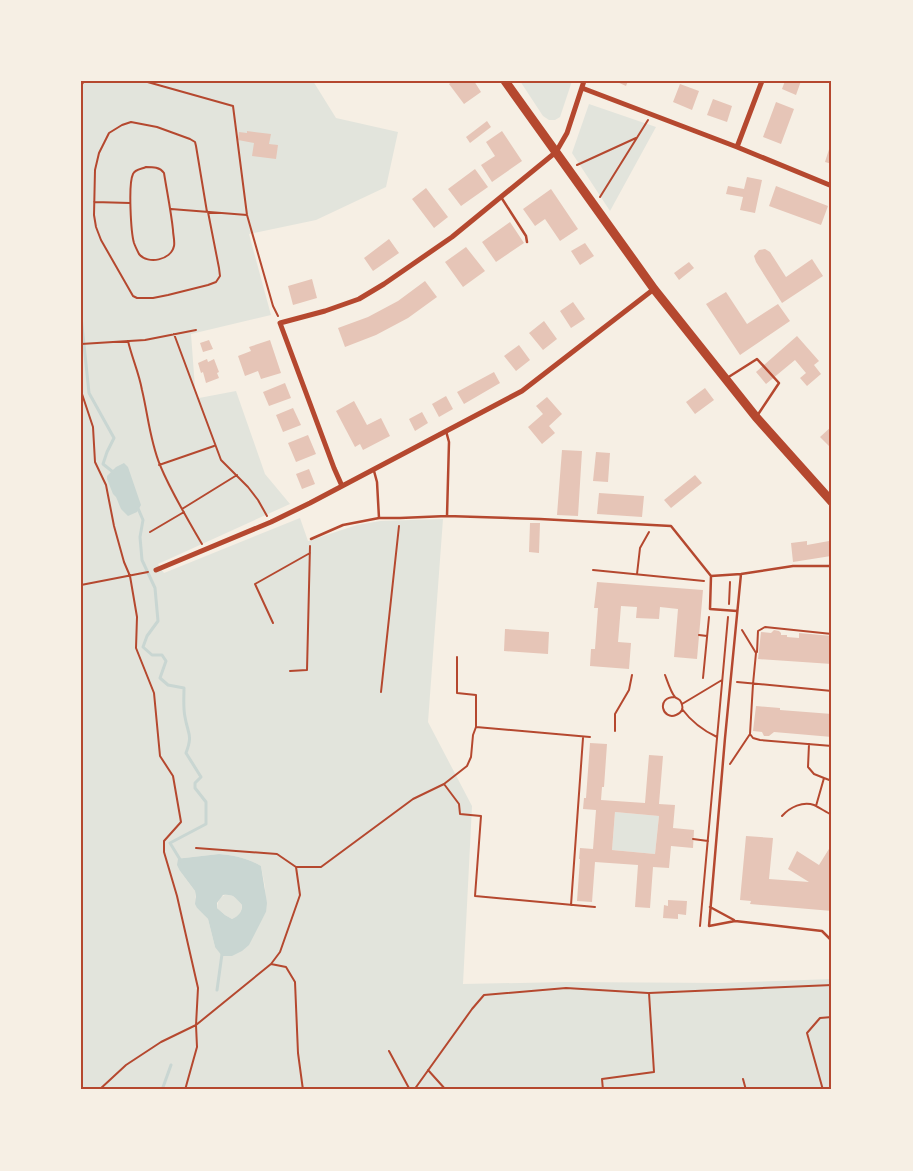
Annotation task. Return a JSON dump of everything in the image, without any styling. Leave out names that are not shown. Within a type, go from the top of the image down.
[{"type":"main road","points":[[505,81],[654,289],[756,417],[832,502]]},
{"type":"street","points":[[342,486],[280,323],[359,299],[452,237],[556,152],[567,133],[584,81]]},
{"type":"street","points":[[737,147],[762,81]]},
{"type":"street","points":[[582,88],[737,147],[832,186]]},
{"type":"street","points":[[156,570],[271,522],[522,391],[654,289]]},
{"type":"lane","points":[[501,197],[526,236],[527,242]]},
{"type":"lane","points":[[725,378],[757,359],[779,383],[756,417]]},
{"type":"lane","points":[[446,431],[449,442],[447,516]]},
{"type":"lane","points":[[373,469],[377,482],[379,518]]},
{"type":"lane","points":[[311,539],[343,525],[379,518],[447,516],[671,526],[711,576],[710,609],[737,610]]},
{"type":"lane","points":[[711,576],[741,574],[794,566],[832,566]]},
{"type":"lane","points":[[741,574],[709,926],[735,921],[822,931],[832,941]]},
{"type":"lane","points":[[710,907],[735,921]]},
{"type":"path","points":[[81,86],[84,81]]},
{"type":"path","points":[[144,81],[233,106],[247,215],[273,306],[280,323]]},
{"type":"path","points":[[595,206],[652,114]]},
{"type":"path","points":[[132,122],[157,127],[195,142],[208,212],[220,276],[216,282],[145,299],[133,296],[101,240],[94,215],[95,170],[102,144],[109,133],[122,125],[132,122]]},
{"type":"path","points":[[568,169],[637,138]]},
{"type":"path","points":[[155,167],[162,170],[171,209],[174,246],[171,252],[166,257],[158,260],[140,255],[134,244],[130,203],[133,174],[137,170],[155,167]]},
{"type":"path","points":[[94,202],[130,203]]},
{"type":"path","points":[[171,209],[247,215]]},
{"type":"path","points":[[81,344],[154,338],[196,330]]},
{"type":"path","points":[[174,334],[221,460],[237,475],[258,500],[271,522]]},
{"type":"path","points":[[128,341],[142,387],[151,438],[160,465],[182,509],[206,550]]},
{"type":"path","points":[[81,391],[93,427],[95,462],[106,485],[114,526],[130,576],[137,616],[136,648],[154,693],[160,756],[173,776],[181,822],[164,841],[164,852],[177,896],[198,988],[197,1047],[185,1090]]},
{"type":"path","points":[[160,465],[215,446]]},
{"type":"path","points":[[182,509],[237,475]]},
{"type":"path","points":[[150,532],[184,512]]},
{"type":"path","points":[[381,692],[400,518]]},
{"type":"path","points":[[638,574],[640,548],[653,525]]},
{"type":"path","points":[[290,671],[307,670],[311,539]]},
{"type":"path","points":[[273,623],[256,584],[310,554]]},
{"type":"path","points":[[81,585],[156,570]]},
{"type":"path","points":[[593,570],[711,581]]},
{"type":"path","points":[[700,926],[730,574]]},
{"type":"path","points":[[703,678],[710,609]]},
{"type":"path","points":[[736,622],[756,653]]},
{"type":"path","points":[[722,770],[730,764],[750,734],[758,631],[765,627],[832,634]]},
{"type":"path","points":[[699,635],[707,636]]},
{"type":"path","points":[[196,848],[277,854],[296,867],[321,867],[413,799],[444,784],[467,766],[471,758],[473,734],[476,727],[476,695],[457,693],[457,657]]},
{"type":"path","points":[[665,675],[675,697],[682,704],[682,709],[678,715],[673,716],[664,712],[663,708],[668,698],[675,697]]},
{"type":"path","points":[[615,731],[615,714],[629,690],[632,676]]},
{"type":"path","points":[[682,704],[722,680]]},
{"type":"path","points":[[730,682],[832,691]]},
{"type":"path","points":[[682,709],[706,732],[717,737]]},
{"type":"path","points":[[476,727],[590,737]]},
{"type":"path","points":[[750,734],[753,738],[760,740],[832,746]]},
{"type":"path","points":[[571,905],[583,737]]},
{"type":"path","points":[[809,744],[808,767],[814,774],[832,781]]},
{"type":"path","points":[[816,806],[824,778]]},
{"type":"path","points":[[444,784],[459,804],[460,814],[481,816],[475,896],[595,907]]},
{"type":"path","points":[[782,816],[787,810],[798,805],[808,804],[816,806],[832,815]]},
{"type":"path","points":[[694,839],[708,840]]},
{"type":"path","points":[[99,1090],[126,1064],[161,1042],[196,1025],[271,964],[280,952],[300,894],[296,867]]},
{"type":"path","points":[[271,964],[286,967],[295,982],[298,1053],[303,1090]]},
{"type":"path","points":[[389,1051],[412,1090],[484,995],[566,988],[649,993],[832,985]]},
{"type":"path","points":[[603,1090],[602,1080],[654,1072],[649,993]]},
{"type":"path","points":[[822,1090],[807,1033],[820,1018],[832,1016]]},
{"type":"path","points":[[428,1070],[446,1090]]},
{"type":"path","points":[[743,1079],[746,1090]]},
{"type":"path","points":[[541,1090],[574,1088],[576,1090]]},
{"type":"shaded area","points":[[85,81],[313,81],[336,118],[398,132],[386,187],[316,220],[249,234],[271,315],[191,334],[195,388],[199,398],[236,391],[265,474],[290,504],[158,564],[164,573],[300,518],[308,541],[357,525],[380,521],[443,519],[428,722],[472,806],[463,984],[566,982],[722,983],[832,979],[832,1090],[81,1090],[81,90]],"holes":[[[219,854],[246,859],[261,866],[265,887],[266,912],[255,931],[215,947],[208,919],[197,908],[195,891],[180,871],[184,858]]]},
{"type":"shaded area","points":[[520,81],[572,81],[560,117],[555,120],[549,120],[543,116]]},
{"type":"shaded area","points":[[589,104],[656,127],[610,211],[572,153]]},
{"type":"shaded area","points":[[124,463],[128,467],[141,505],[137,512],[128,516],[121,509],[107,479],[107,476],[116,467]]},
{"type":"shaded area","points":[[615,812],[659,816],[655,854],[612,850]]},
{"type":"shaded area","points":[[219,854],[246,859],[261,866],[267,903],[266,912],[249,945],[232,956],[222,956],[215,947],[208,919],[197,908],[195,904],[195,891],[177,865],[178,859]],"holes":[[[223,895],[234,897],[242,905],[240,914],[237,917],[232,919],[217,908],[217,903]]]},
{"type":"shaded area","points":[[230,894],[242,905],[240,915],[232,919],[217,908],[221,898],[224,895]]},
{"type":"building","points":[[453,81],[474,81],[481,92],[464,104],[449,84]]},
{"type":"building","points":[[615,81],[628,81],[626,86]]},
{"type":"building","points":[[785,81],[801,81],[796,95],[782,89]]},
{"type":"building","points":[[680,84],[699,91],[692,110],[673,102]]},
{"type":"building","points":[[713,99],[732,106],[727,122],[707,115]]},
{"type":"building","points":[[776,102],[794,109],[781,144],[763,137]]},
{"type":"building","points":[[487,121],[491,127],[470,143],[466,137]]},
{"type":"building","points":[[247,131],[271,134],[269,144],[278,145],[276,159],[252,156],[254,143],[238,140],[239,132],[247,133]]},
{"type":"building","points":[[502,131],[522,161],[492,182],[481,165],[495,156],[486,142]]},
{"type":"building","points":[[832,143],[832,164],[825,162]]},
{"type":"building","points":[[475,169],[488,187],[461,206],[448,189]]},
{"type":"building","points":[[747,177],[762,180],[755,213],[740,210],[743,197],[726,194],[728,186],[744,189]]},
{"type":"building","points":[[776,186],[828,206],[821,225],[769,206]]},
{"type":"building","points":[[426,188],[448,217],[434,228],[412,199]]},
{"type":"building","points":[[551,189],[578,229],[560,241],[545,219],[535,226],[523,209]]},
{"type":"building","points":[[510,222],[524,243],[496,262],[482,242]]},
{"type":"building","points":[[389,239],[399,253],[373,271],[364,258]]},
{"type":"building","points":[[585,243],[594,256],[580,265],[571,251]]},
{"type":"building","points":[[466,247],[485,271],[463,287],[445,262]]},
{"type":"building","points":[[765,249],[770,252],[786,277],[812,259],[823,276],[782,303],[754,256],[759,250]]},
{"type":"building","points":[[689,262],[694,268],[679,280],[674,273]]},
{"type":"building","points":[[312,279],[317,298],[293,305],[288,286]]},
{"type":"building","points":[[425,281],[437,297],[408,318],[376,335],[345,347],[338,328],[368,317],[398,301]]},
{"type":"building","points":[[726,292],[747,324],[778,304],[790,321],[740,355],[706,304]]},
{"type":"building","points":[[573,302],[585,319],[571,328],[560,311]]},
{"type":"building","points":[[544,321],[557,339],[543,350],[529,333]]},
{"type":"building","points":[[797,336],[819,361],[814,365],[821,374],[807,386],[800,378],[806,373],[795,360],[766,384],[756,372]]},
{"type":"building","points":[[209,340],[213,349],[203,352],[200,343]]},
{"type":"building","points":[[270,340],[281,373],[261,379],[258,371],[245,376],[238,356],[251,351],[249,347]]},
{"type":"building","points":[[519,345],[530,360],[516,371],[504,356]]},
{"type":"building","points":[[207,359],[208,362],[214,359],[219,372],[217,373],[219,378],[206,383],[198,363]]},
{"type":"building","points":[[494,372],[500,383],[464,404],[457,392]]},
{"type":"building","points":[[285,383],[291,398],[269,406],[263,392]]},
{"type":"building","points":[[705,388],[714,400],[695,414],[686,402]]},
{"type":"building","points":[[446,396],[453,409],[439,417],[432,404]]},
{"type":"building","points":[[547,397],[562,414],[549,426],[555,433],[542,444],[528,427],[543,414],[536,406]]},
{"type":"building","points":[[354,401],[367,425],[381,418],[390,436],[363,450],[360,444],[355,447],[336,411]]},
{"type":"building","points":[[293,408],[301,425],[283,432],[276,415]]},
{"type":"building","points":[[422,412],[428,423],[415,431],[409,419]]},
{"type":"building","points":[[832,426],[832,449],[820,437]]},
{"type":"building","points":[[308,435],[316,454],[296,462],[288,443]]},
{"type":"building","points":[[562,450],[582,451],[578,516],[557,515]]},
{"type":"building","points":[[596,452],[610,453],[608,482],[593,481]]},
{"type":"building","points":[[309,469],[315,484],[302,489],[296,474]]},
{"type":"building","points":[[695,475],[702,483],[671,508],[664,500]]},
{"type":"building","points":[[599,493],[644,496],[642,517],[597,514]]},
{"type":"building","points":[[530,523],[540,523],[539,553],[529,552]]},
{"type":"building","points":[[807,541],[807,545],[829,541],[831,556],[793,562],[791,543]]},
{"type":"building","points":[[597,582],[703,590],[697,659],[674,657],[678,609],[660,607],[659,619],[636,618],[637,607],[621,606],[618,642],[631,643],[629,669],[590,666],[591,649],[595,649],[598,608],[594,608]]},
{"type":"building","points":[[505,629],[549,632],[548,654],[504,651]]},
{"type":"building","points":[[774,630],[779,631],[781,635],[787,635],[787,637],[799,638],[799,633],[832,636],[832,664],[758,659],[761,632],[771,633]]},
{"type":"building","points":[[756,706],[832,714],[832,737],[774,732],[769,736],[764,736],[762,732],[753,731]]},
{"type":"building","points":[[590,743],[607,744],[604,787],[602,787],[601,800],[645,803],[649,755],[663,756],[659,804],[675,805],[673,828],[694,830],[693,848],[671,846],[669,868],[653,867],[650,908],[635,907],[638,865],[595,862],[592,902],[577,901],[580,848],[593,849],[596,810],[583,809],[584,798],[586,798]],"holes":[[[615,812],[659,816],[655,854],[612,850]]]},
{"type":"building","points":[[746,836],[773,838],[769,879],[809,882],[788,869],[797,851],[819,865],[832,844],[832,911],[750,904],[751,901],[740,900]]},
{"type":"building","points":[[668,900],[687,901],[686,915],[678,914],[678,919],[663,918],[664,905],[668,906]]},
{"type":"waterway","points":[[81,316],[89,393],[114,438],[103,464],[114,471]]},
{"type":"waterway","points":[[137,506],[143,520],[140,537],[142,560],[155,588],[158,621],[147,636],[143,647],[152,655],[162,655],[166,661],[160,678],[168,685],[184,688],[184,714],[190,738],[186,753],[201,777],[195,783],[195,788],[206,802],[206,824],[170,843],[181,861]]},
{"type":"waterway","points":[[217,990],[222,954]]},
{"type":"waterway","points":[[162,1090],[171,1065]]}]
